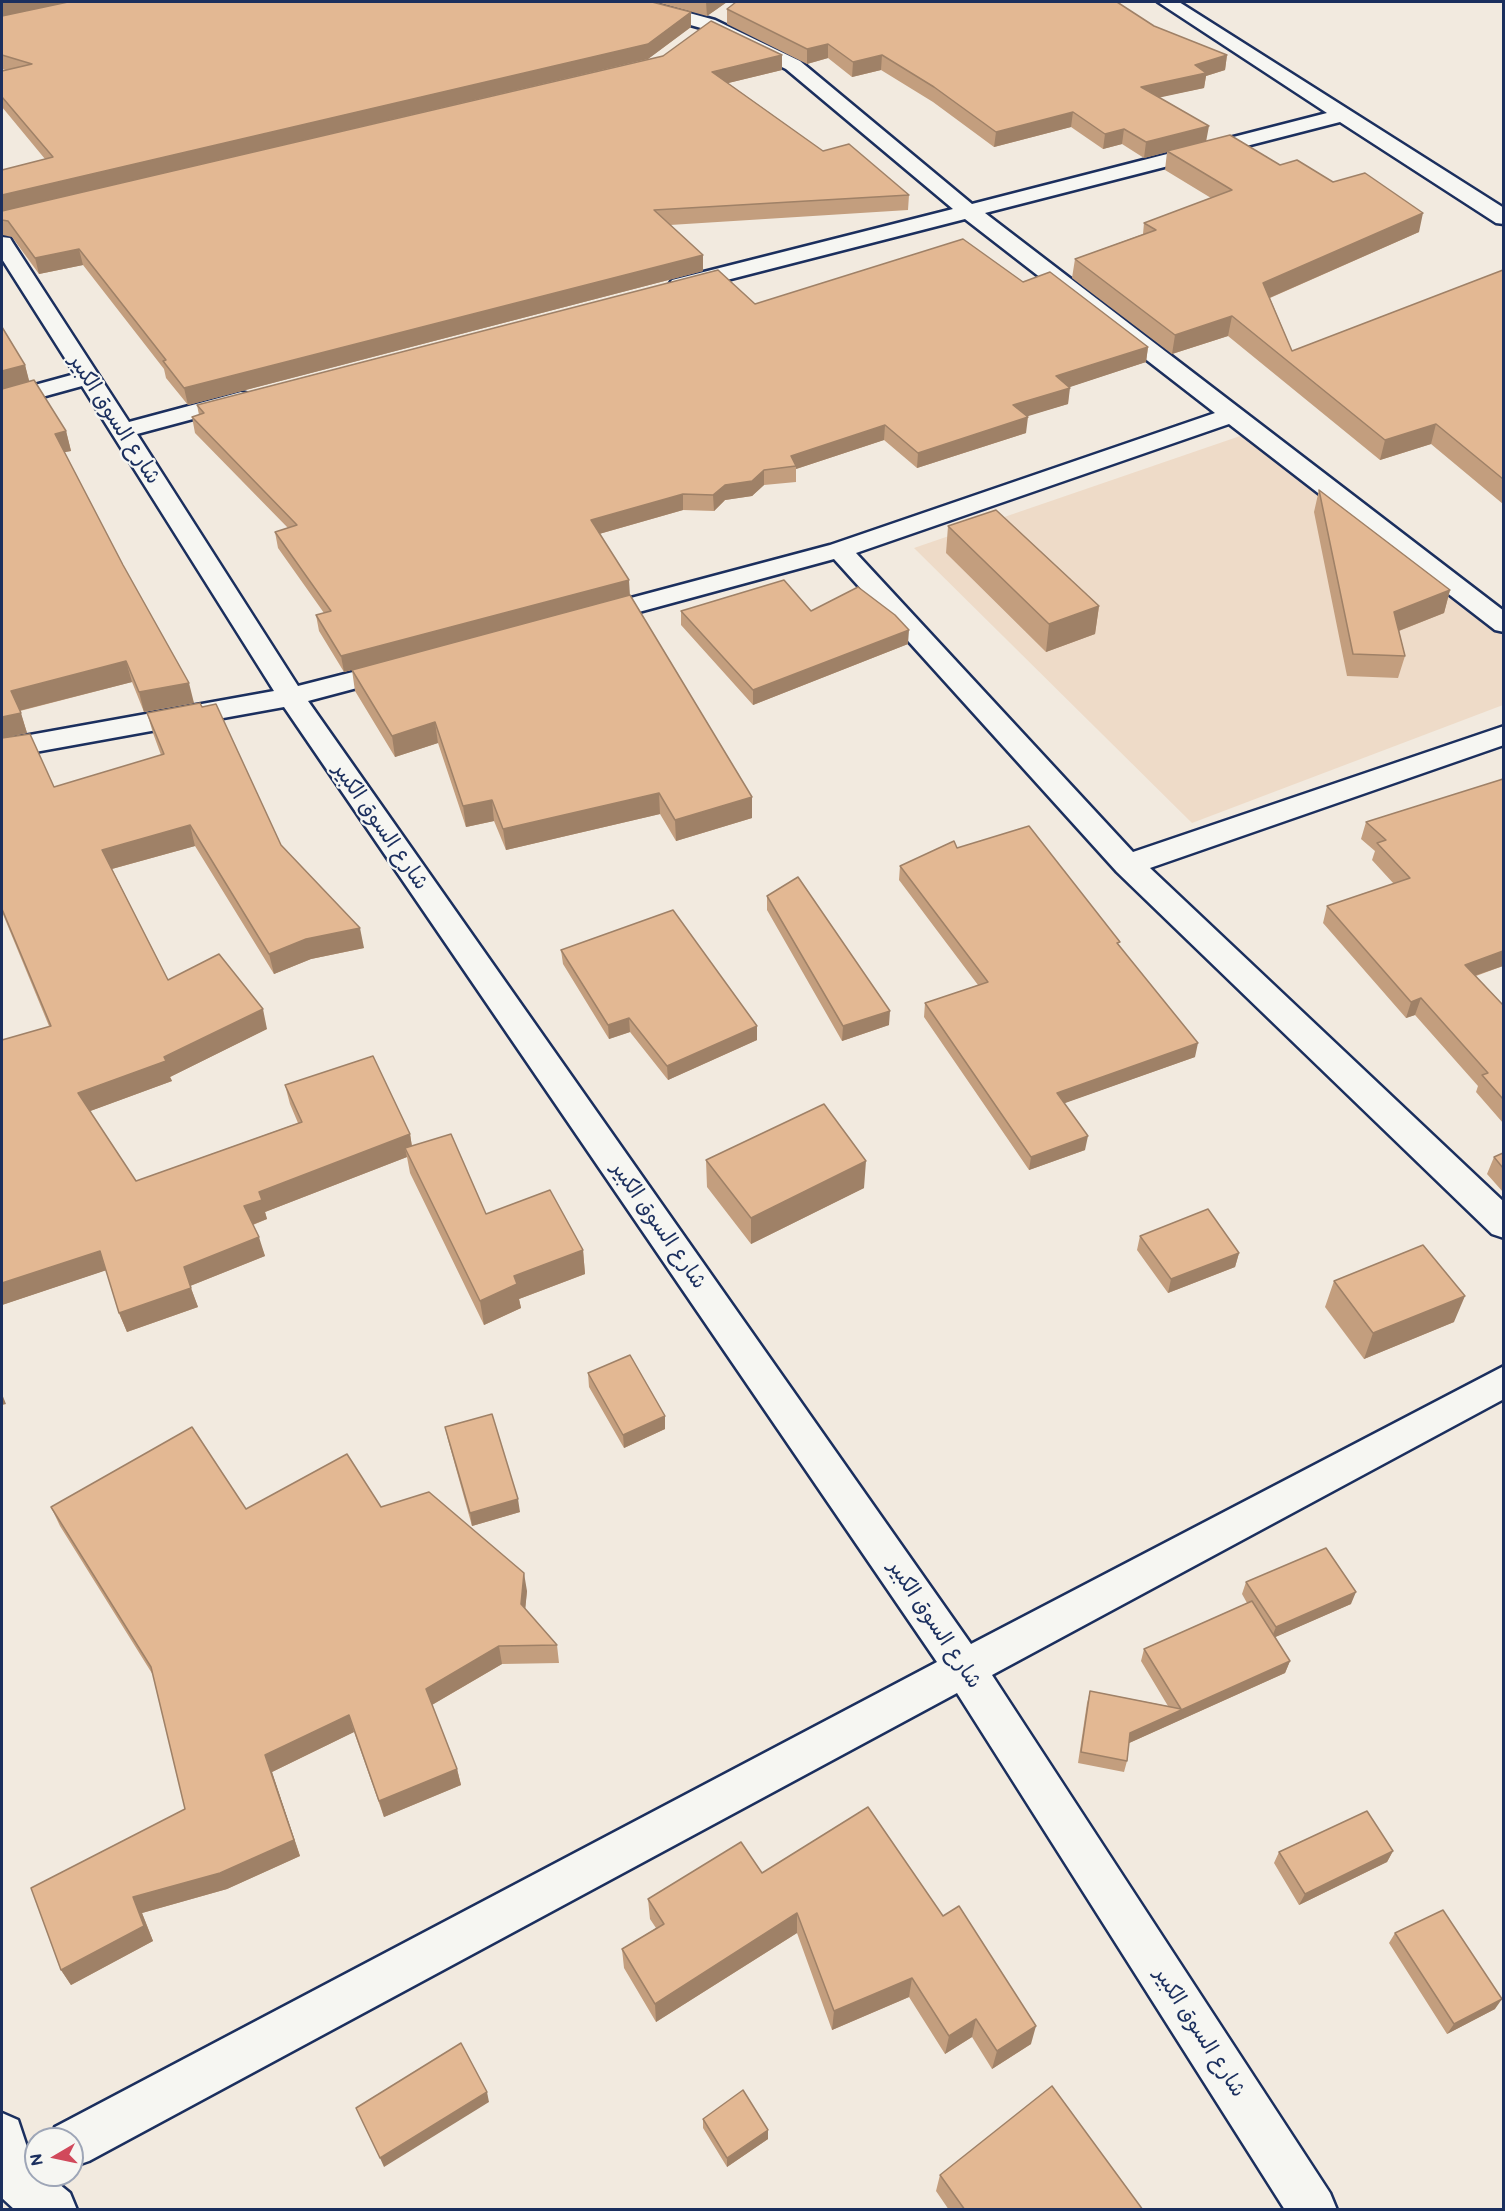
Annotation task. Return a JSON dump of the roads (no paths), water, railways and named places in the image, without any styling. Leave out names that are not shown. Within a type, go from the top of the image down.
[{"type":"street","points":[[631,2],[708,25],[793,65],[968,211],[1234,414],[1503,624]]},
{"type":"street","points":[[1167,2],[1503,218]]},
{"type":"street","points":[[655,292],[1344,115]]},
{"type":"street","name":"شارع السوق الكبير","points":[[2,243],[86,378],[227,593],[291,697],[965,1669],[1313,2210]]},
{"type":"street","points":[[2,400],[86,378]]},
{"type":"street","points":[[121,430],[261,394]]},
{"type":"street","points":[[564,624],[839,550],[1234,414]]},
{"type":"street","points":[[839,550],[1128,865],[1503,1224]]},
{"type":"street","points":[[2,749],[291,697],[416,664]]},
{"type":"street","points":[[1128,865],[1503,735]]},
{"type":"street","points":[[84,2138],[1503,1381]]},
{"type":"street","points":[[13,2164],[53,2210]]}]
